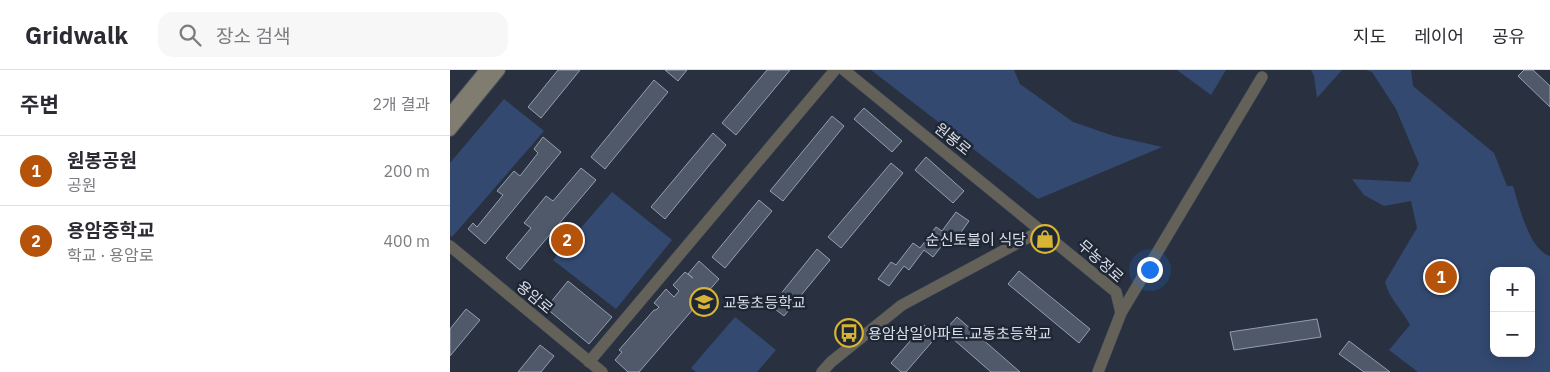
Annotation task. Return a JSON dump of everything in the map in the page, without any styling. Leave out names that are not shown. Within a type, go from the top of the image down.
[{"type":"street","points":[[450,114],[486,70]]},
{"type":"street","points":[[450,130],[499,70]]},
{"type":"street","points":[[589,362],[835,70]]},
{"type":"street","name":"원봉로","points":[[844,70],[1042,230]]},
{"type":"street","name":"무농정로","points":[[1121,313],[1262,77]]},
{"type":"street","points":[[822,372],[831,362],[902,304],[1042,230]]},
{"type":"street","name":"무농정로","points":[[1042,230],[1116,292],[1121,313]]},
{"type":"street","name":"용암로","points":[[450,246],[602,372]]},
{"type":"street","points":[[1098,372],[1121,313]]},
{"type":"shaded area","points":[[871,70],[1014,70],[1020,84],[1073,122],[1114,136],[1162,147],[1038,199]]},
{"type":"shaded area","points":[[1177,70],[1226,70],[1211,95]]},
{"type":"shaded area","points":[[1311,70],[1342,70],[1317,98],[1314,76]]},
{"type":"shaded area","points":[[1366,70],[1411,70],[1413,86],[1494,153],[1507,186],[1513,186],[1531,236],[1536,245],[1550,256],[1550,372],[1418,372],[1389,350],[1410,325],[1390,294],[1385,282],[1417,228],[1411,201],[1384,206],[1364,195],[1352,179],[1410,182],[1419,164],[1396,109],[1372,72]]},
{"type":"shaded area","points":[[504,99],[544,131],[452,237],[450,235],[450,163]]},
{"type":"shaded area","points":[[612,192],[672,240],[616,309],[553,260]]},
{"type":"shaded area","points":[[735,317],[776,350],[757,372],[696,372],[691,368]]},
{"type":"building","points":[[558,70],[580,70],[541,118],[528,107]]},
{"type":"building","points":[[665,70],[687,70],[678,81]]},
{"type":"building","points":[[767,70],[790,70],[736,135],[722,123]]},
{"type":"building","points":[[1524,70],[1533,70],[1550,86],[1550,107],[1518,76]]},
{"type":"building","points":[[654,80],[668,92],[605,169],[591,157]]},
{"type":"building","points":[[864,108],[902,141],[892,152],[854,119]]},
{"type":"building","points":[[832,116],[844,126],[783,201],[770,191]]},
{"type":"building","points":[[713,133],[726,145],[665,219],[651,207]]},
{"type":"building","points":[[543,137],[561,152],[485,244],[468,229],[473,223],[477,227],[503,195],[497,191],[514,171],[520,176],[538,153],[534,149]]},
{"type":"building","points":[[926,157],[964,191],[953,203],[915,170]]},
{"type":"building","points":[[891,163],[903,173],[841,248],[828,237]]},
{"type":"building","points":[[581,168],[596,180],[520,270],[506,258],[531,228],[524,223],[546,196],[553,201]]},
{"type":"building","points":[[759,200],[772,211],[725,268],[712,257]]},
{"type":"building","points":[[956,212],[969,221],[954,242],[948,238],[933,257],[924,250],[909,270],[904,266],[889,286],[878,279],[891,262],[896,265],[913,243],[920,248],[936,227],[942,231]]},
{"type":"building","points":[[817,249],[830,260],[784,316],[771,306]]},
{"type":"building","points":[[699,261],[719,279],[639,372],[628,372],[615,360],[622,352],[619,350],[654,310],[659,307],[654,303],[666,289],[674,297],[679,291],[673,285],[685,272],[693,278],[688,274]]},
{"type":"building","points":[[1019,271],[1090,329],[1079,343],[1008,284]]},
{"type":"building","points":[[568,281],[612,317],[589,344],[546,308]]},
{"type":"building","points":[[466,309],[480,320],[450,356],[450,329]]},
{"type":"building","points":[[957,317],[1020,372],[991,372],[944,331]]},
{"type":"building","points":[[1317,319],[1321,337],[1234,350],[1230,332]]},
{"type":"building","points":[[924,325],[937,336],[906,372],[901,372],[891,363]]},
{"type":"building","points":[[1349,341],[1390,372],[1364,372],[1339,354]]},
{"type":"building","points":[[540,345],[554,356],[541,372],[518,372]]},
{"type":"place","name":"순신토불이 식당","points":[[1045,239]]},
{"type":"place","name":"용암중학교","points":[[567,240]]},
{"type":"place","name":"원봉공원","points":[[1441,277]]},
{"type":"place","name":"교동초등학교","points":[[704,302]]},
{"type":"place","name":"용암삼일아파트.교동초등학교","points":[[849,333]]}]
